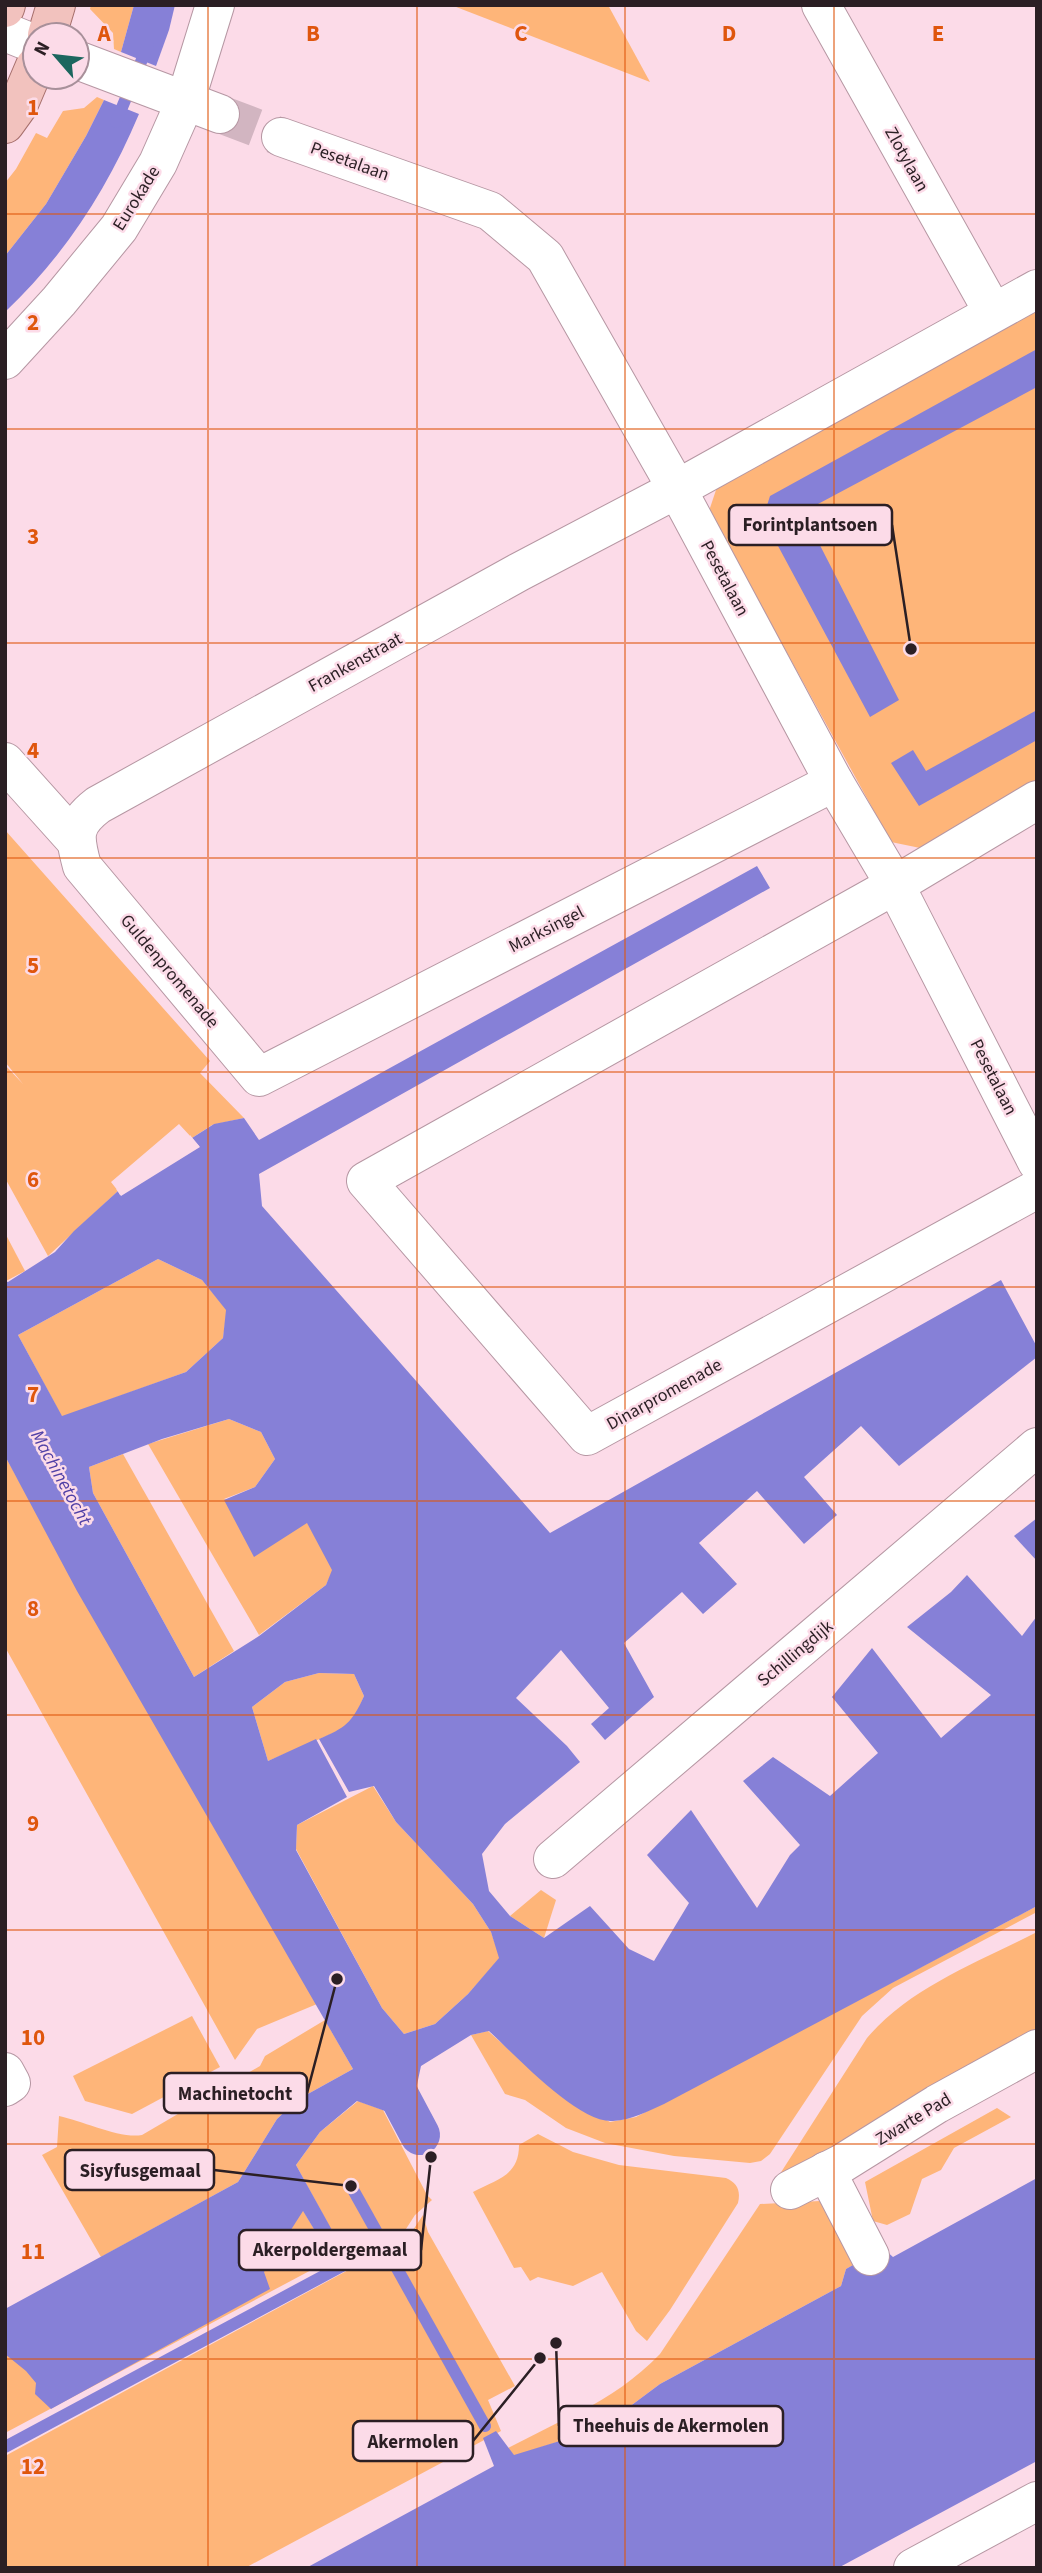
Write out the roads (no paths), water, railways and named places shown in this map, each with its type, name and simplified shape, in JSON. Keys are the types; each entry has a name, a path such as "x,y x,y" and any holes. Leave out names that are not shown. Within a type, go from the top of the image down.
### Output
{"main road":[{"path":"5,124 24,91"}],"street":[{"name":"Eurokade","path":"5,360 59,301 119,228 158,163 188,103 215,5"},
{"name":"Zlotylaan","path":"821,5 993,312"},
{"path":"91,65 188,103"},
{"name":"Pesetalaan","path":"281,137 490,211 545,257 677,489 834,782 895,885 1037,1162"},
{"name":"Frankenstraat","path":"78,853 81,818 98,805 1037,289"},
{"name":"Guldenpromenade","path":"5,762 259,1077"},
{"name":"Marksingel","path":"259,1077 834,782"},
{"path":"895,885 1037,800"},
{"name":"Dinarpromenade","path":"895,885 366,1181 587,1436 1037,1189"},
{"name":"Schillingdijk","path":"553,1859 1037,1447"},
{"name":"Zwarte Pad","path":"790,2190 1037,2049"},
{"path":"826,2171 870,2256"},
{"path":"913,2568 1037,2501"}],"water":[{"path":"134,5 175,5 156,66 121,52"},
{"path":"104,100 139,114 127,142 98,195 65,244 47,268 5,312 5,256 46,204"},
{"path":"1037,349 1037,387 803,512 899,700 870,717 763,518 770,496"},
{"path":"1037,710 1037,740 919,806 891,763 913,750 926,771"},
{"path":"757,866 770,888 259,1174 262,1206 550,1533 1001,1280 1037,1347 1037,1357 899,1466 861,1426 804,1477 837,1515 804,1544 757,1491 699,1543 737,1584 703,1614 682,1592 624,1643 654,1697 605,1740 591,1724 609,1708 561,1650 516,1698 567,1746 580,1762 505,1824 482,1854 489,1891 510,1916 544,1938 590,1906 629,1949 654,1961 689,1903 647,1855 691,1810 757,1908 790,1855 800,1845 743,1781 773,1757 830,1796 878,1753 832,1697 872,1648 941,1738 991,1695 907,1627 951,1592 967,1575 1022,1636 1037,1616 1037,1906 664,2104 627,2119 599,2119 583,2111 548,2086 489,2031 471,2035 421,2066 412,2108 417,2118 403,2125 399,2116 357,2101 320,2132 296,2165 353,2268 332,2259 303,2211 264,2272 270,2289 51,2409 35,2394 36,2383 26,2371 5,2354 5,2309 238,2182 277,2119 297,2100 353,2069 77,1591 5,1456 5,1281 8,1282 55,1252 118,1191 120,1195 199,1146 192,1138 214,1124 244,1118 259,1140","holes":["158,1259 202,1280 226,1310 223,1338 186,1372 62,1416 18,1335","229,1419 261,1432 275,1459 255,1487 224,1500 254,1557 307,1523 332,1570 326,1585 259,1636 194,1677 93,1493 89,1467 162,1439","319,1673 354,1674 364,1696 360,1705 347,1723 319,1739 349,1792 374,1786 396,1822 473,1904 491,1932 499,1958 468,1994 435,2024 404,2034 382,2008 296,1850 297,1825 347,1797 316,1739 268,1761 252,1707 285,1682"]},
{"path":"1037,1518 1037,1561 1014,1536"},
{"path":"1037,2178 1037,2461 838,2568 306,2568 494,2466 483,2438 496,2431 514,2455 576,2436 613,2419 660,2384 841,2286 846,2269 883,2248 893,2257"}],"waterway":[{"path":"116,122 148,45"},
{"name":"Machinetocht","path":"387,2073 420,2135"},
{"path":"351,2186 485,2426"},
{"path":"5,2447 342,2266 345,2257 341,2251"}],"tunnel":[{"path":"220,114 281,137"}],"place":[{"name":"Forintplantsoen","path":"911,649"},
{"name":"Machinetocht","path":"337,1979"},
{"name":"Akerpoldergemaal","path":"431,2157"},
{"name":"Sisyfusgemaal","path":"351,2186"},
{"name":"Theehuis de Akermolen","path":"556,2343"},
{"name":"Akermolen","path":"540,2358"}]}
